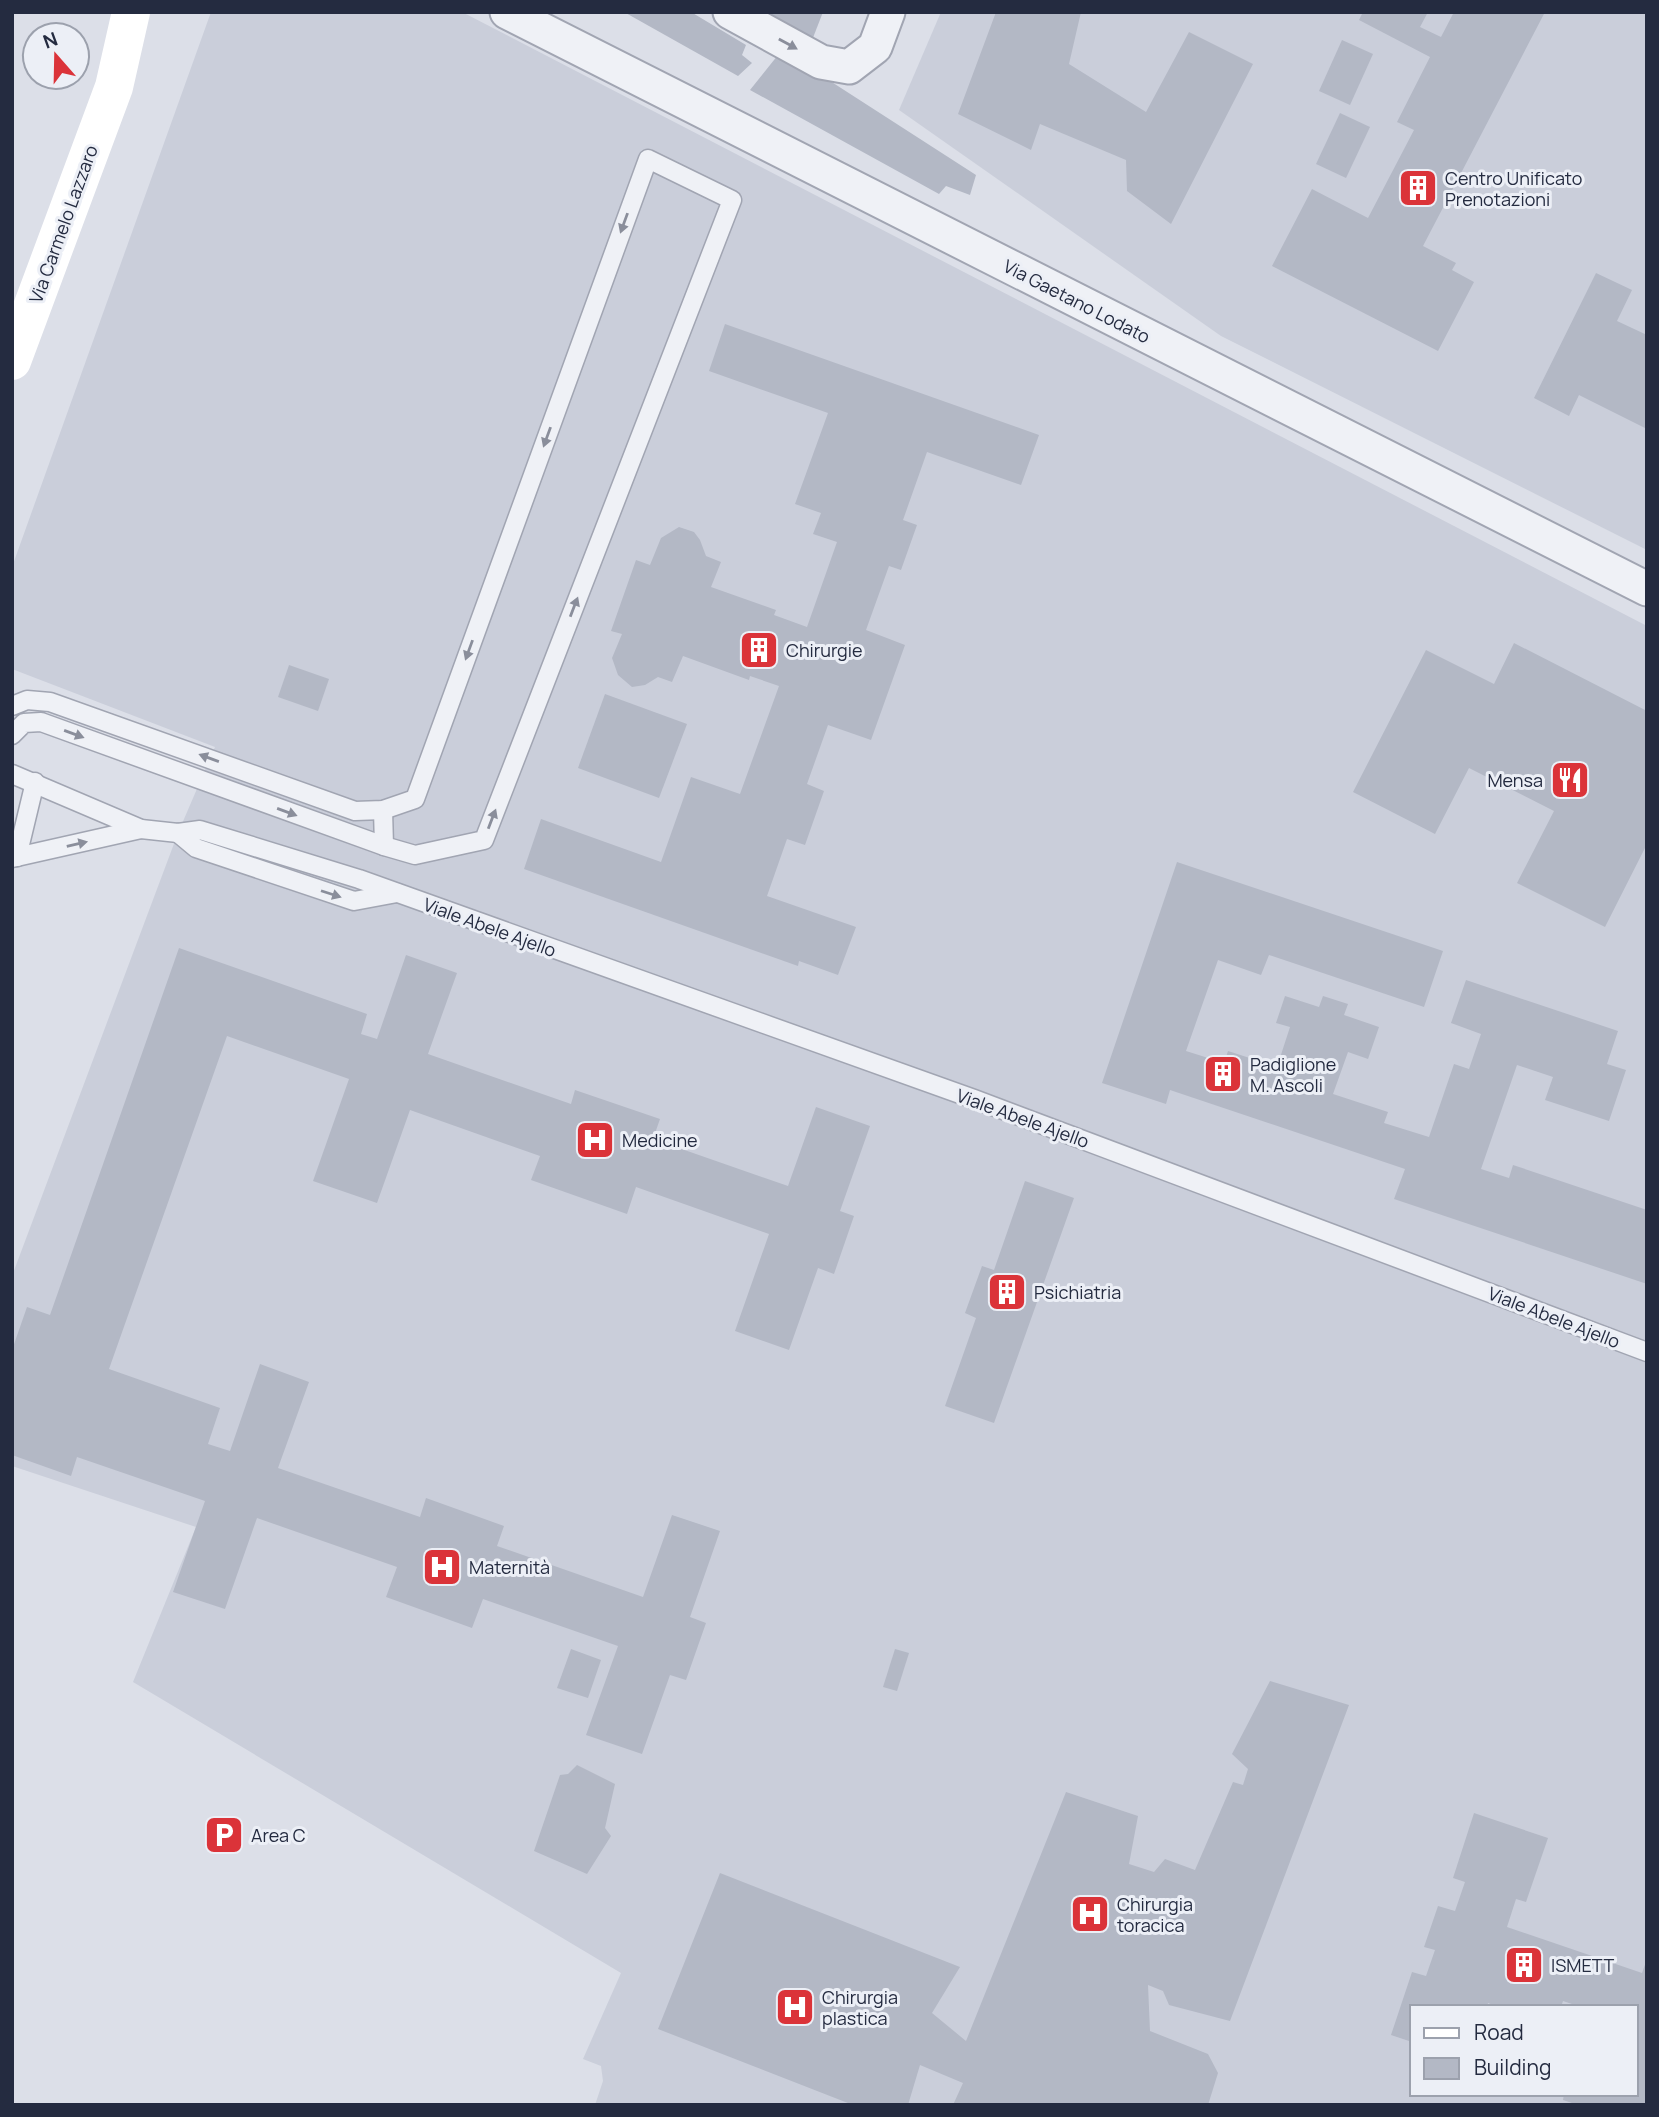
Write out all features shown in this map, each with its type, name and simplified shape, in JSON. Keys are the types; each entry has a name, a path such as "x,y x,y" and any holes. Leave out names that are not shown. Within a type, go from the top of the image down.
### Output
{"street":[{"name":"Via Carmelo Lazzaro","path":"107,12 114,87"},
{"name":"Via Carmelo Lazzaro","path":"12,361 114,87 131,12"},
{"name":"Via Gaetano Lodato","path":"508,12 1647,589"},
{"path":"730,12 821,62 849,67 875,47 888,12"}],"lane":[{"path":"12,706 27,700 50,702 355,811 383,810 415,799 648,159 732,200 484,840 415,856 41,722 24,723 12,735"},
{"path":"12,774 141,829"},
{"path":"35,782 14,857 141,829"},
{"path":"383,810 384,846"},
{"name":"Viale Abele Ajello","path":"141,829 178,834 196,848 354,901 397,893 974,1099 1647,1352"}],"shaded area":[{"path":"211,12 462,12 1647,626 1647,2105 595,2105 603,2081 601,2066 583,2059 621,1973 133,1682 196,1527 12,1466 12,1276 178,833 215,747 12,669 12,567"},
{"path":"941,12 1647,12 1647,550 1221,336 899,110"}],"building":[{"path":"624,12 691,12 746,45 742,55 752,63 738,76"},
{"path":"752,12 823,12 809,48"},
{"path":"996,12 1081,12 1069,64 1146,112 1189,32 1253,64 1171,224 1127,191 1126,160 1040,124 1031,150 958,114"},
{"path":"1363,12 1428,12 1420,27 1441,37 1454,12 1545,12 1423,246 1456,263 1452,270 1474,282 1438,351 1272,266 1312,189 1368,218 1414,130 1397,122 1430,57 1359,20"},
{"path":"1342,40 1373,54 1350,105 1319,91"},
{"path":"782,50 976,175 970,195 946,186 939,194 750,90"},
{"path":"1340,113 1370,127 1346,178 1316,164"},
{"path":"1596,273 1632,290 1617,321 1647,335 1647,429 1579,395 1569,416 1534,398"},
{"name":"Chirurgie","path":"725,324 1039,435 1021,485 927,452 903,520 917,525 901,570 889,566 866,630 905,645 871,740 828,725 807,784 824,791 805,845 787,839 767,896 856,927 838,975 799,961 798,966 524,869 541,819 661,862 691,777 740,794 779,686 750,676 749,680 683,656 672,682 658,677 645,685 632,687 618,675 612,658 622,634 611,631 636,560 650,565 661,538 679,527 694,532 706,556 721,562 711,587 776,610 774,615 807,627 837,542 813,534 821,513 795,504 828,413 709,371"},
{"name":"Mensa","path":"1514,643 1647,711 1647,844 1605,927 1517,883 1554,811 1469,768 1435,834 1353,792 1426,650 1494,684"},
{"path":"289,665 329,679 318,711 278,697"},
{"path":"605,694 687,724 659,798 578,768"},
{"name":"Padiglione M. Ascoli","path":"1177,862 1443,951 1424,1007 1269,955 1261,975 1218,960 1186,1051 1224,1063 1228,1051 1277,1067 1290,1027 1276,1023 1285,996 1319,1007 1323,996 1348,1004 1344,1015 1379,1027 1368,1059 1348,1052 1333,1094 1388,1112 1384,1123 1429,1137 1454,1064 1469,1069 1481,1034 1451,1023 1466,980 1618,1031 1607,1064 1626,1070 1609,1121 1545,1100 1553,1077 1517,1065 1481,1169 1509,1178 1513,1165 1647,1210 1647,1284 1394,1199 1405,1169 1170,1090 1166,1104 1102,1083"},
{"path":"179,948 367,1014 361,1034 377,1039 406,955 457,973 428,1054 571,1104 575,1090 660,1119 653,1139 788,1186 816,1107 870,1126 840,1211 854,1216 834,1274 818,1268 789,1350 735,1331 769,1234 636,1187 627,1214 531,1180 540,1156 410,1110 377,1203 313,1181 349,1079 227,1036 109,1369 220,1408 208,1444 230,1451 260,1364 309,1382 278,1468 420,1517 426,1498 504,1526 497,1546 643,1597 672,1515 720,1531 690,1617 706,1623 686,1680 670,1675 642,1754 586,1735 618,1646 483,1599 472,1628 386,1597 397,1567 257,1518 225,1609 173,1592 205,1501 77,1457 71,1476 12,1455 12,1350 27,1307 50,1315"},
{"name":"Psichiatria","path":"1025,1181 1074,1198 994,1423 945,1406 976,1318 965,1313 982,1266 994,1270"},
{"path":"571,1649 601,1660 588,1698 557,1688"},
{"path":"895,1649 909,1653 897,1691 883,1687"},
{"path":"1270,1681 1349,1705 1230,2021 1169,2005 1163,1991 1148,1985 1150,2031 1208,2054 1218,2073 1208,2105 953,2105 963,2083 920,2065 908,2105 853,2105 658,2029 720,1873 960,1967 932,2013 966,2041 1066,1792 1138,1816 1129,1864 1154,1872 1165,1859 1195,1870 1233,1782 1243,1785 1248,1769 1232,1754"},
{"path":"577,1765 615,1784 605,1828 611,1836 587,1874 534,1851 560,1775 568,1774"},
{"name":"ISMETT","path":"1474,1813 1548,1838 1526,1902 1516,1899 1507,1927 1642,1973 1647,1959 1647,2105 1578,2105 1563,2100 1564,2096 1638,2096 1638,2005 1575,2005 1563,2001 1562,2005 1410,2005 1410,2041 1391,2035 1412,1972 1426,1976 1435,1950 1424,1947 1438,1906 1455,1911 1465,1882 1453,1878"}],"place":[{"name":"Centro Unificato Prenotazioni","path":"1418,188"},
{"name":"Chirurgie","path":"759,650"},
{"name":"Mensa","path":"1570,780"},
{"name":"Padiglione M. Ascoli","path":"1223,1074"},
{"name":"Medicine","path":"595,1140"},
{"name":"Psichiatria","path":"1007,1292"},
{"name":"Maternità","path":"442,1567"},
{"name":"Area C","path":"224,1835"},
{"name":"Chirurgia toracica","path":"1090,1914"},
{"name":"ISMETT","path":"1524,1965"},
{"name":"Chirurgia plastica","path":"795,2007"}]}
